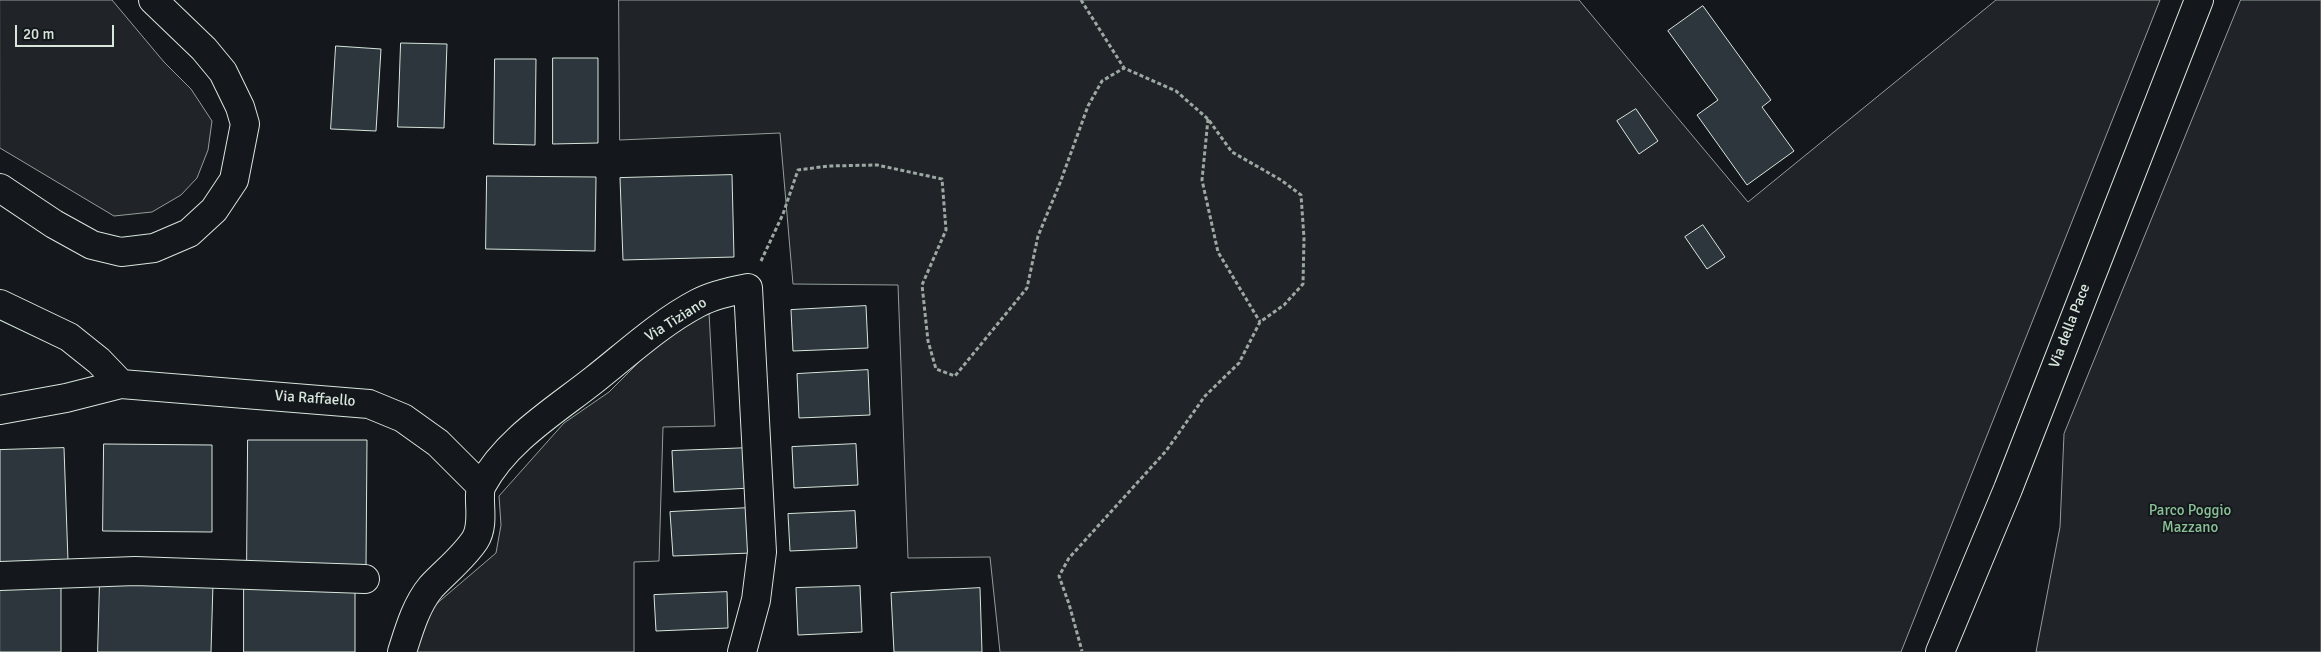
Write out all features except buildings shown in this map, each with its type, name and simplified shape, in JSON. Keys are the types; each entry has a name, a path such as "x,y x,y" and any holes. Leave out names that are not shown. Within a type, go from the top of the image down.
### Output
{"street":[{"path":"0,188 54,224 92,245 121,252 154,248 189,233 214,210 234,180 245,124 240,107 223,72 204,49 153,0"},
{"name":"Via della Pace","path":"1940,652 2008,489 2199,0"},
{"path":"742,652 756,600 762,552 748,288"},
{"name":"Via Tiziano","path":"481,486 500,460 523,436 654,332 699,302 731,291 748,288"},
{"path":"0,304 69,338 99,361 121,384"},
{"name":"Via Raffaello","path":"0,410 66,398 121,384 369,404 403,418 438,443 481,486"},
{"path":"402,652 413,618 430,588 465,555 477,537 481,515 481,486"},
{"path":"0,576 136,572 364,579"}],"path":[{"path":"1082,0 1124,68 1176,91 1208,119 1232,152 1281,180 1301,195 1304,238 1302,284 1284,304 1260,322 1239,363 1205,396 1166,451 1069,558 1059,576 1082,651"},
{"path":"748,288 783,214 798,170 828,166 877,166 942,179 946,230 922,285 928,341 936,368 955,376 1027,288 1038,236 1060,183 1088,106 1102,81 1124,68"},
{"path":"1208,119 1202,180 1218,252 1260,322"}],"green space":[{"path":"0,0 112,0 164,62 191,89 212,121 208,150 197,178 181,195 152,212 114,216 0,148"},
{"path":"619,0 1579,0 1748,202 1996,0 2160,0 1901,652 1000,652 990,557 908,558 898,285 793,284 780,133 620,140"},
{"name":"Parco Poggio Mazzano","path":"2241,0 2321,0 2321,652 2036,652 2060,527 2064,434"},
{"path":"709,312 715,426 663,427 659,561 634,562 634,652 409,652 428,611 496,553 501,525 499,496 564,423 609,392 659,342"}]}
